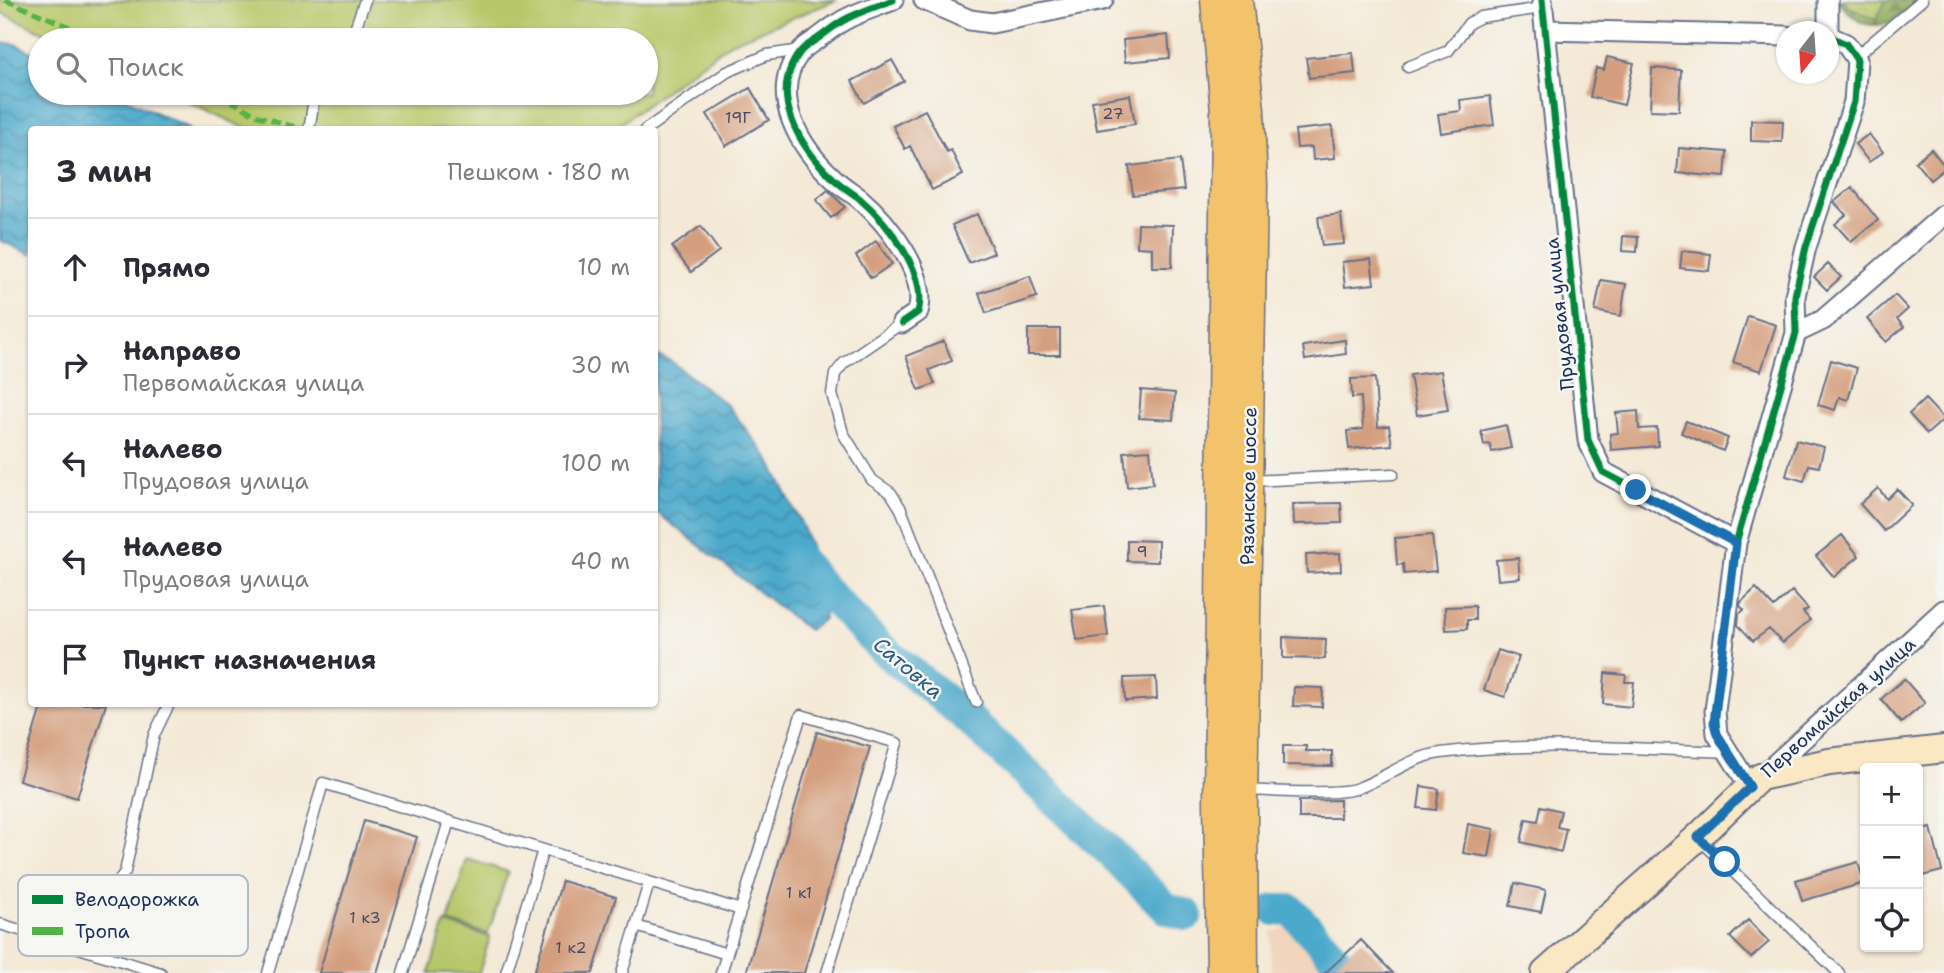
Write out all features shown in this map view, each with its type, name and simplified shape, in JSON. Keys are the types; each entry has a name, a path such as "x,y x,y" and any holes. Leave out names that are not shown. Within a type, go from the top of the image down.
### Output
{"main road":[{"name":"Рязанское шоссе","path":"1216,0 1226,111 1219,803 1222,973"},
{"name":"Рязанское шоссе","path":"1237,0 1249,110 1252,185 1242,790 1243,973"},
{"path":"1755,782 1829,762 1944,749"},
{"name":"Первомайская улица","path":"1545,973 1698,837 1755,782"}],"street":[{"path":"893,0 847,18 801,51 790,70 786,101 792,123 815,158 833,179 874,212 897,239 912,267 922,300 918,312 902,323"},
{"path":"924,0 970,20 992,23 1103,0"},
{"path":"1828,0 1828,21"},
{"name":"Прудовая улица","path":"1542,4 1588,440 1603,472 1736,543"},
{"path":"1546,30 1776,36"},
{"path":"1755,782 1728,752 1714,723 1736,543 1796,333 1795,296 1806,247 1854,102 1857,60 1846,44 1839,40"},
{"path":"1796,333 1823,320 1944,215"},
{"name":"Первомайская улица","path":"1755,782 1944,610"}],"lane":[{"path":"355,28 365,0"},
{"path":"1855,57 1922,0"},
{"path":"1408,67 1448,51 1469,23 1542,4"},
{"path":"651,126 727,72 767,55 801,51"},
{"path":"310,126 313,105"},
{"path":"902,323 844,363 835,374 832,394 844,433 872,480 891,493 901,509 976,702"},
{"path":"1248,481 1393,474"},
{"path":"123,875 154,735 168,707"},
{"path":"721,973 801,715 897,743 827,973"},
{"path":"1242,790 1356,789 1401,766 1437,754 1495,748 1728,752"},
{"path":"268,973 323,783 741,911"},
{"path":"403,973 449,821"},
{"path":"1698,837 1839,973"},
{"path":"506,973 543,850"},
{"path":"622,973 649,883"},
{"path":"0,924 18,929"},
{"path":"636,926 727,954"},
{"path":"105,956 161,973"}],"shaded area":[{"path":"1292,926 1337,973 1271,973 1271,932"}],"green space":[{"path":"0,0 837,0 730,43 658,96 658,28 34,28 0,12"},
{"path":"1836,0 1919,0 1894,20 1871,25 1856,19"},
{"path":"1846,0 1886,0 1876,20 1844,4"},
{"path":"196,105 646,105 617,126 241,126"},
{"path":"467,859 508,872 488,934 448,922"},
{"path":"445,923 490,937 479,973 429,973"}],"water":[{"path":"13,43 28,50 28,105 140,105 184,126 28,126 28,254 0,240 0,44"},
{"path":"658,356 671,361 728,406 769,459 802,525 820,573 824,619 808,630 658,513"}],"building":[{"path":"1168,35 1170,58 1125,62 1123,40"},
{"path":"1353,53 1355,73 1309,78 1306,58"},
{"path":"1607,57 1634,63 1624,105 1590,97 1596,68 1604,70"},
{"path":"892,60 904,81 864,103 852,81"},
{"path":"1652,68 1681,70 1679,111 1650,110"},
{"path":"750,88 769,120 726,146 707,114"},
{"path":"1130,95 1135,124 1097,130 1092,101"},
{"path":"1490,96 1494,125 1441,133 1438,114 1461,111 1460,100"},
{"path":"925,110 947,152 951,150 963,175 932,190 910,146 905,149 893,126"},
{"path":"1751,120 1783,121 1782,142 1751,141"},
{"path":"1332,126 1335,158 1313,160 1312,147 1297,148 1295,130"},
{"path":"1869,134 1883,152 1869,162 1855,144"},
{"path":"1679,148 1727,152 1725,177 1677,173"},
{"path":"1931,149 1944,165 1944,169 1930,180 1915,162"},
{"path":"1180,160 1184,190 1133,195 1129,166"},
{"path":"1852,187 1878,220 1851,242 1835,224 1846,215 1834,202"},
{"path":"828,190 845,207 831,218 816,200"},
{"path":"977,214 994,253 969,263 952,225"},
{"path":"1341,214 1344,244 1322,246 1318,217"},
{"path":"1138,224 1173,225 1172,267 1152,267 1152,248 1137,247"},
{"path":"701,226 719,251 691,272 672,247"},
{"path":"1623,236 1638,237 1637,252 1622,251"},
{"path":"876,241 892,264 871,278 856,256"},
{"path":"1682,251 1711,254 1709,271 1680,268"},
{"path":"1371,259 1374,284 1345,287 1342,262"},
{"path":"1828,264 1841,277 1827,290 1814,277"},
{"path":"1030,276 1037,297 986,313 979,293"},
{"path":"1601,280 1626,284 1621,316 1595,311"},
{"path":"1895,295 1908,309 1897,319 1904,327 1886,342 1867,319"},
{"path":"1748,316 1776,325 1761,371 1733,362"},
{"path":"1028,329 1060,329 1060,355 1028,355"},
{"path":"1345,340 1346,354 1305,360 1303,346"},
{"path":"944,341 952,361 929,370 935,384 919,390 906,356"},
{"path":"1831,360 1857,368 1848,400 1839,397 1835,410 1818,405"},
{"path":"1441,371 1448,410 1417,415 1410,375"},
{"path":"1375,378 1378,427 1389,426 1392,445 1349,449 1347,431 1363,429 1361,397 1352,398 1351,379"},
{"path":"1141,390 1175,393 1173,420 1139,418"},
{"path":"1925,399 1944,419 1927,434 1909,414"},
{"path":"1638,411 1639,429 1657,428 1658,446 1611,450 1610,434 1618,433 1616,413"},
{"path":"1686,421 1728,438 1723,451 1681,433"},
{"path":"1506,425 1511,448 1492,452 1490,444 1484,445 1481,431"},
{"path":"1796,440 1824,447 1819,467 1809,465 1804,481 1786,476"},
{"path":"1150,450 1153,484 1127,487 1124,452"},
{"path":"1878,488 1887,499 1897,489 1912,505 1884,531 1860,504"},
{"path":"1341,503 1342,523 1294,524 1293,504"},
{"path":"1432,535 1436,571 1404,574 1403,564 1397,565 1395,538"},
{"path":"1842,535 1859,556 1834,577 1816,556"},
{"path":"1127,540 1158,541 1158,562 1127,561"},
{"path":"1340,553 1341,571 1307,573 1306,555"},
{"path":"1518,558 1520,578 1498,580 1496,560"},
{"path":"1756,588 1774,607 1792,591 1808,609 1803,612 1810,620 1783,643 1769,629 1753,641 1738,625 1739,614 1744,610 1740,606 1741,602"},
{"path":"1104,606 1108,636 1077,640 1072,610"},
{"path":"1475,606 1475,620 1467,620 1467,629 1446,630 1445,607"},
{"path":"1283,637 1326,639 1325,659 1283,658"},
{"path":"1498,650 1519,657 1505,697 1484,690"},
{"path":"1605,673 1626,675 1625,682 1634,682 1631,707 1603,704"},
{"path":"1156,677 1157,699 1125,701 1124,678"},
{"path":"1904,679 1925,703 1901,723 1881,699"},
{"path":"1294,687 1323,688 1322,707 1293,706"},
{"path":"41,707 105,707 77,798 19,780"},
{"path":"817,732 870,747 804,973 746,973"},
{"path":"1283,746 1306,746 1306,751 1332,751 1332,766 1283,765"},
{"path":"1421,786 1439,789 1436,810 1418,808"},
{"path":"1340,800 1340,818 1299,818 1299,801"},
{"path":"1541,806 1561,811 1557,827 1566,829 1561,852 1521,842 1526,819 1538,821"},
{"path":"364,821 417,837 377,973 319,973"},
{"path":"1468,824 1494,829 1489,857 1463,853"},
{"path":"1931,828 1942,871 1923,876 1923,830"},
{"path":"1858,862 1860,869 1860,884 1802,901 1796,880"},
{"path":"562,881 616,897 593,973 534,973"},
{"path":"1515,883 1546,890 1541,912 1510,906"},
{"path":"1748,920 1769,942 1751,958 1730,937"},
{"path":"1361,940 1393,973 1325,973"}],"waterway":[{"name":"Сатовка","path":"794,553 821,586 880,647 964,715 1166,908 1187,915"},
{"name":"Сатовка","path":"1275,910 1291,910 1349,973"}],"marked path":[{"path":"5,0 72,28"},
{"path":"238,105 258,116 292,126"}],"cycle path":[{"path":"893,0 844,20 800,52 791,69 787,103 792,120 810,152 834,179 859,198 882,221 912,266 920,297 918,312 902,323"},
{"path":"1542,0 1588,440 1603,472 1736,543"},
{"path":"1750,787 1717,734 1715,711 1736,543 1796,333 1795,296 1806,247 1854,102 1857,60 1846,44 1839,41"}],"route":[{"path":"1636,490 1736,543 1714,723 1717,734 1750,787 1698,837 1725,862"}]}
